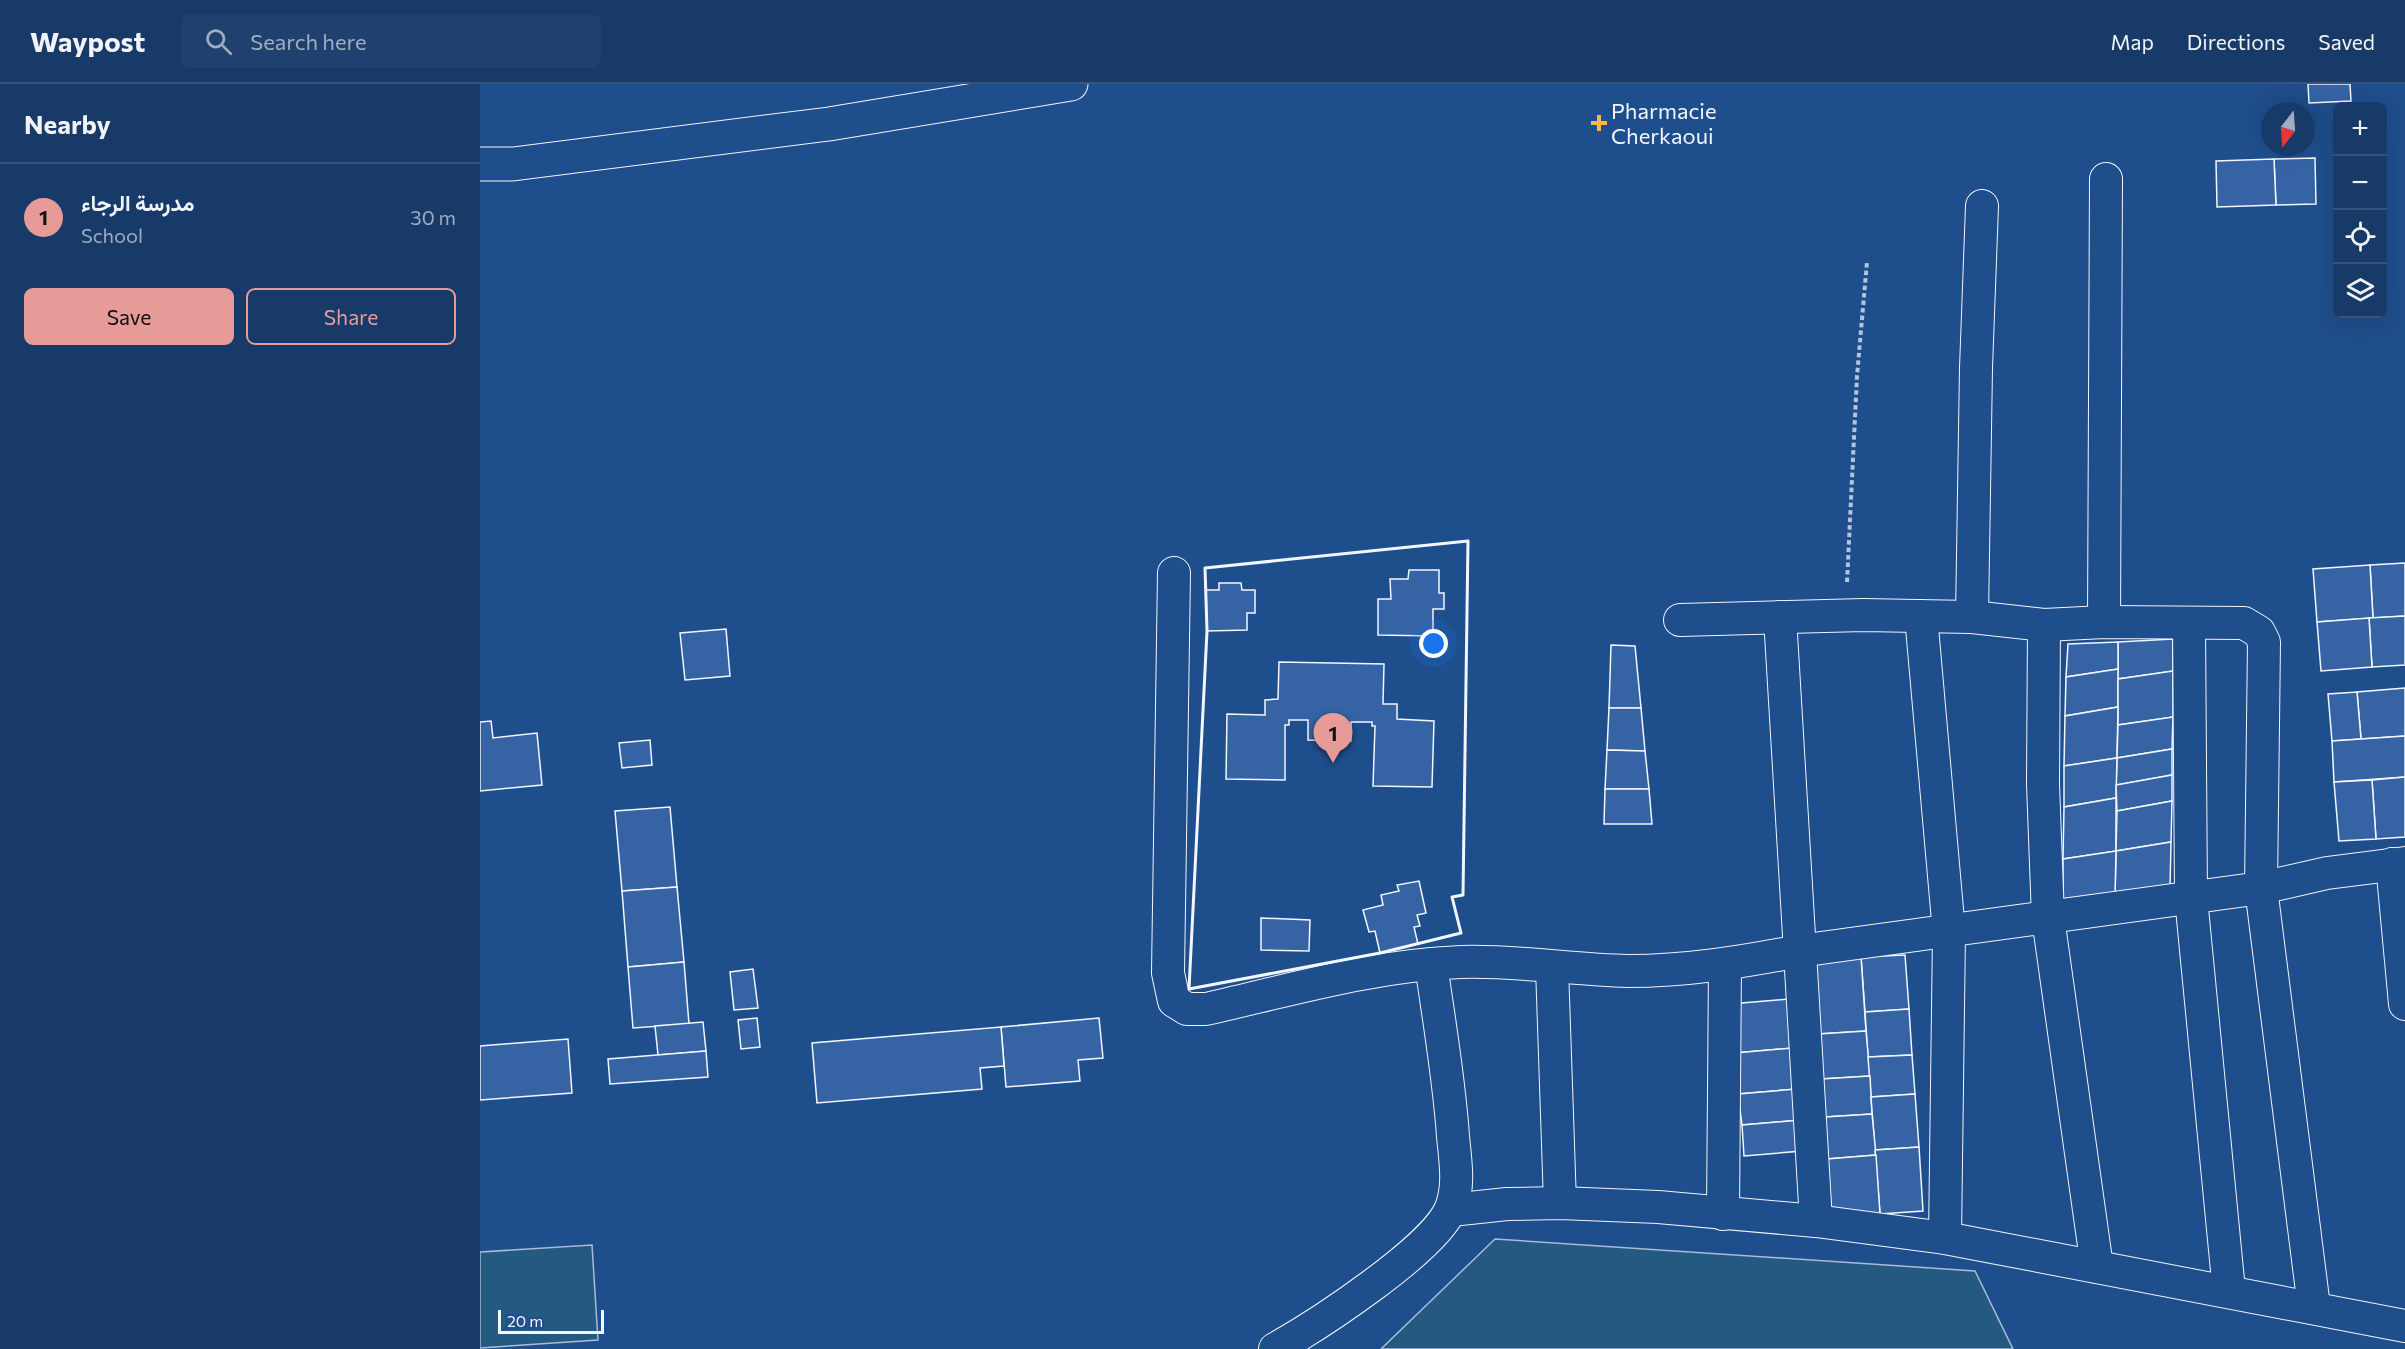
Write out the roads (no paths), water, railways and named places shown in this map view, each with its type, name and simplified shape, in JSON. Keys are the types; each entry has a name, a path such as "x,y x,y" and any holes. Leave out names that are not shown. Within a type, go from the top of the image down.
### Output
{"main road":[{"path":"480,164 513,164 828,124 1071,84"}],"street":[{"path":"2104,622 2106,179"},
{"path":"1972,617 1976,368 1982,206"},
{"path":"1174,573 1168,973 1174,1001 1186,1009 1206,1008 1332,979 1431,964 1462,962 1668,970 1725,965 1799,951 2261,888 2327,873 2399,864 2405,1004"},
{"path":"1680,620 1845,615 1972,617 2044,625 2104,622 2244,623 2259,632 2264,642 2261,888 2314,1307"},
{"path":"1780,616 1816,1221"},
{"path":"1921,616 1949,932 1945,1238"},
{"path":"2189,623 2191,898 2229,1291"},
{"path":"2044,625 2043,784 2048,918 2097,1267"},
{"path":"1275,1349 1308,1330 1403,1262 1434,1232 1450,1210 1456,1179 1455,1152 1451,1104 1431,964"},
{"path":"1723,1214 1725,965"},
{"path":"1552,967 1560,1203"},
{"path":"1450,1210 1507,1204 1560,1203 1658,1207 1816,1221 1945,1238 2405,1326"}],"place":[{"name":"Pharmacie Cherkaoui","path":"1599,123"},
{"name":"مدرسة الرجاء","path":"1333,763"}]}
